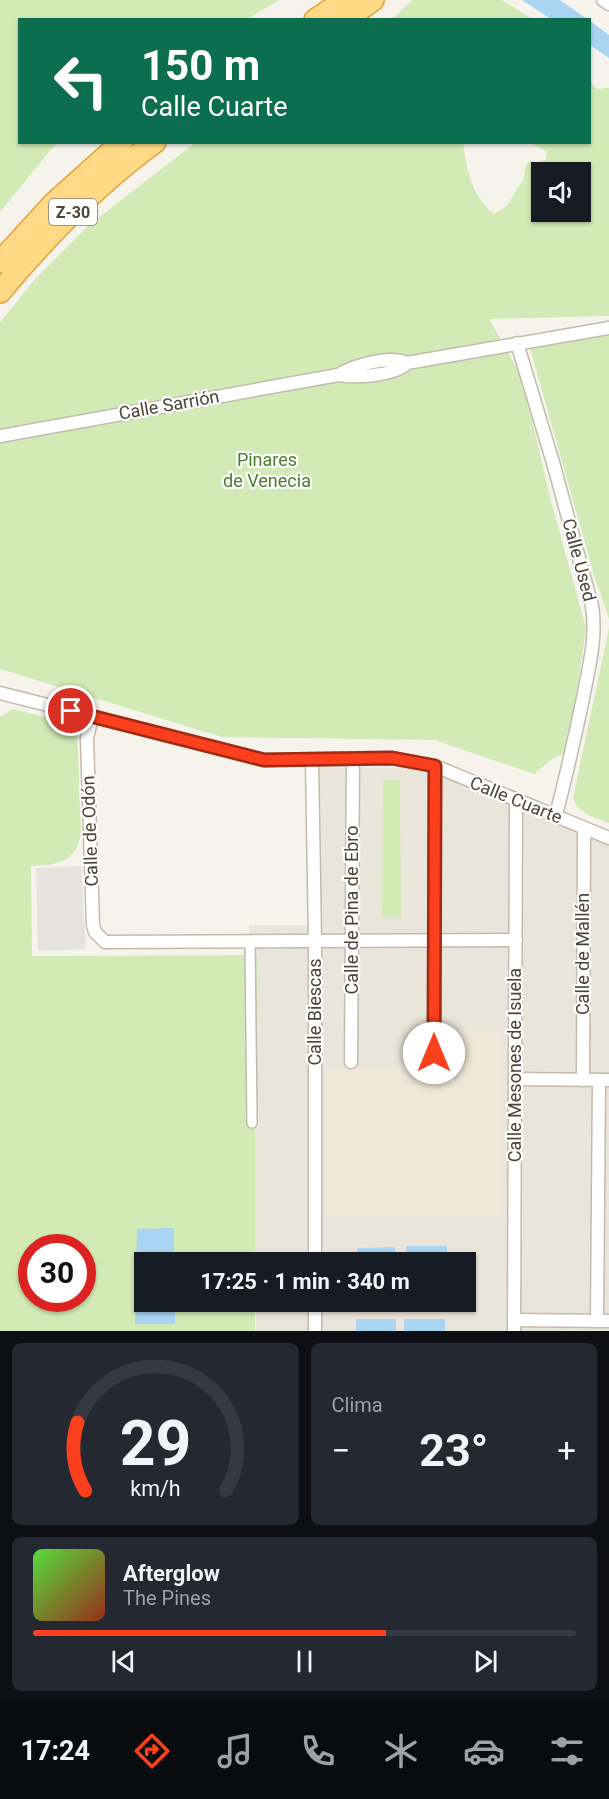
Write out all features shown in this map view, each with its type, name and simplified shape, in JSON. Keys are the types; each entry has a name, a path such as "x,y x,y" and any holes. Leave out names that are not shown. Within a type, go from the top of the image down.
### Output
{"highway":[{"path":"318,18 345,0"},
{"path":"348,18 374,0"},
{"name":"Z-30","path":"0,262 53,204 120,144"},
{"name":"Z-30","path":"0,292 68,216 152,144"}],"street":[{"path":"603,0 609,4"},
{"name":"Calle Sarrión","path":"0,436 338,375 352,378 398,370 407,363 609,328"},
{"name":"Calle Used","path":"517,343 557,477 590,597 595,624 593,647 573,748 556,815"},
{"name":"Calle Cuarte","path":"0,693 249,758 279,762 392,758 435,766 609,838"},
{"name":"Calle de Odón","path":"92,717 87,738 95,932 105,942 250,942"},
{"name":"Calle de Pina de Ebro","path":"351,1062 353,759"},
{"name":"Calle Biescas","path":"312,761 315,942 315,1252"},
{"path":"434,1053 435,766"},
{"name":"Calle Mesones de Isuela","path":"515,1325 516,799"},
{"name":"Calle de Mallén","path":"583,1080 584,828"},
{"path":"252,1123 250,942 516,940"},
{"path":"515,1079 604,1080 603,1321 515,1325"},
{"path":"315,1312 315,1331"}],"shaded area":[{"path":"444,767 609,838 609,1331 256,1331 256,1312 476,1312 476,1252 255,1252 249,925 312,925 319,768"},
{"path":"81,866 86,949 38,951 36,868"},
{"path":"448,1031 502,1031 501,1217 325,1215 325,1070 447,1066"}],"green space":[{"path":"0,0 279,0 249,18 18,18 18,144 57,144 0,212"},
{"path":"412,0 502,0 530,18 393,18"},
{"name":"Pinares de Venecia","path":"591,82 596,89 609,88 609,316 489,319 519,372 550,498 586,628 566,753 552,759 534,774 435,740 222,737 0,669 0,322 36,278 88,226 193,144 463,144 471,182 480,198 494,214 508,205 523,181 526,165 530,161 534,162 531,162 531,222 591,222 591,162 539,162 546,159 547,152 534,144 591,144"},
{"path":"609,334 609,619 594,575 530,348"},
{"path":"609,628 609,823 583,811 573,798"},
{"path":"12,709 77,725 81,833 75,851 64,860 49,865 31,866 32,956 257,955 258,1117 255,1117 255,1252 134,1252 134,1312 255,1312 255,1331 0,1331 0,717"},
{"path":"400,779 401,918 382,918 383,780"}],"water":[{"path":"522,0 560,0 586,18 549,18"},
{"path":"591,22 609,35 609,58 591,46"},
{"path":"174,1228 174,1252 137,1252 137,1229"},
{"path":"406,1246 447,1246 447,1252 406,1252"},
{"path":"395,1247 395,1252 357,1252 357,1248"},
{"path":"135,1312 175,1312 175,1324 135,1324"},
{"path":"356,1319 396,1319 396,1331 356,1331"},
{"path":"404,1319 445,1319 445,1331 404,1331"}],"route":[{"path":"71,711 249,758 279,762 392,758 435,766 434,1053"}]}
